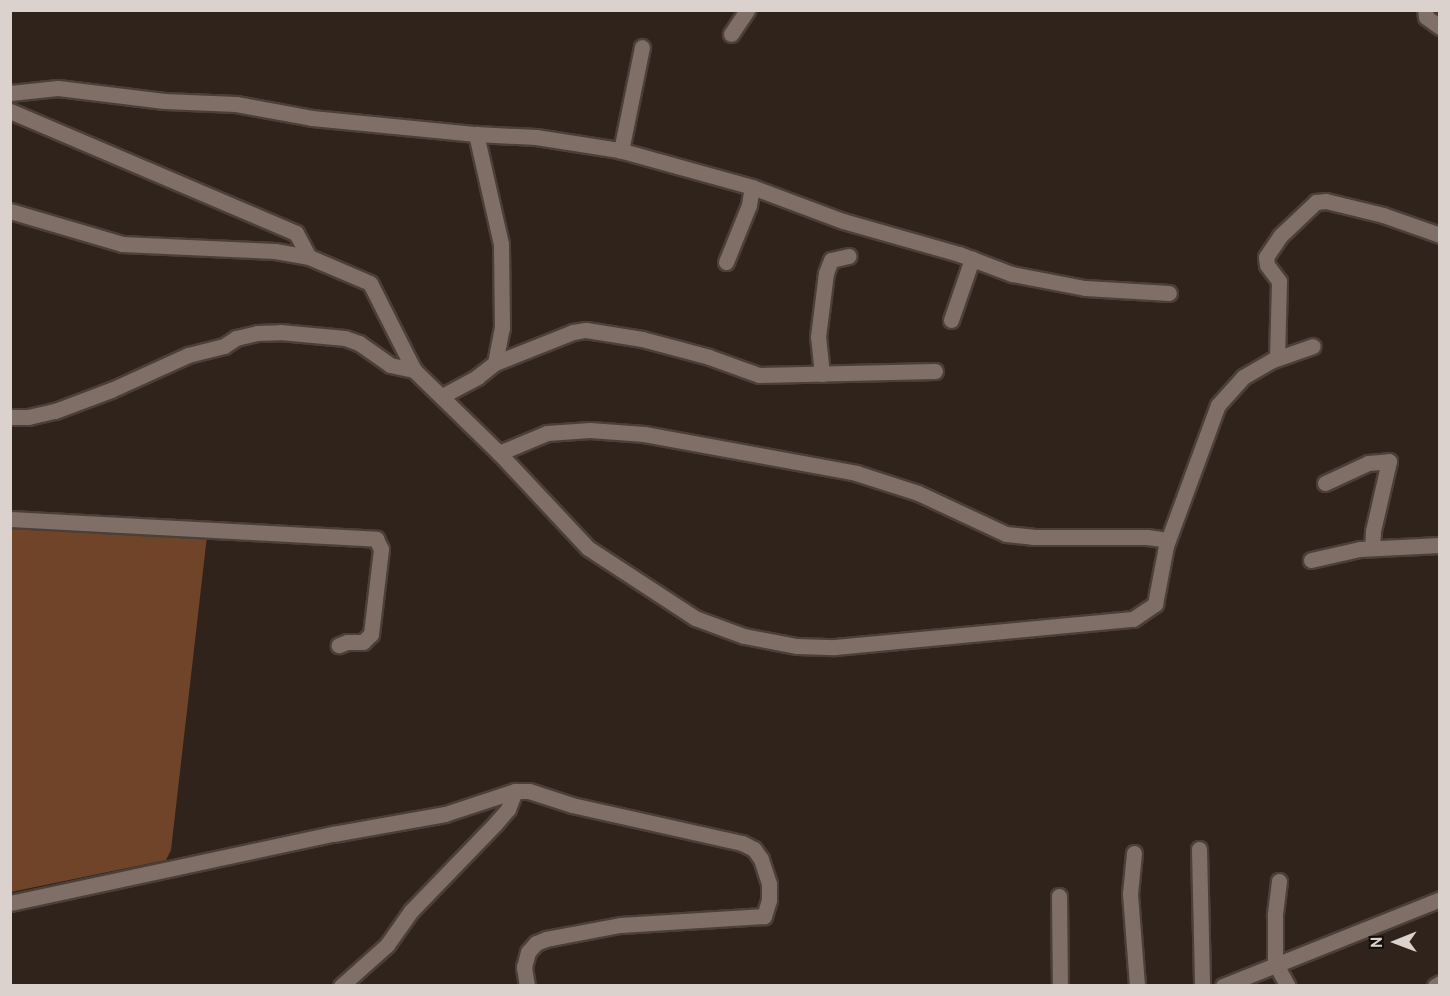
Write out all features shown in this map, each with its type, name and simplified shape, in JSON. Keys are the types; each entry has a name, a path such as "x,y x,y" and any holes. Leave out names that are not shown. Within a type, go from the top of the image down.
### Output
{"street":[{"path":"731,33 747,10"},
{"path":"1425,10 1426,17 1440,27"},
{"path":"621,151 642,47"},
{"path":"10,93 58,87 164,101 236,104 312,118 476,134 536,136 621,151 752,187 843,221 972,259 1012,274 1085,288 1169,293"},
{"path":"10,111 296,233 309,257"},
{"path":"476,134 501,244 502,328 495,363"},
{"path":"726,262 749,205 752,187"},
{"path":"1277,358 1279,281 1267,265 1266,257 1280,236 1316,202 1326,201 1383,215 1440,235"},
{"path":"10,211 122,244 275,251 309,257 370,283 414,370 500,453 588,548 695,618 744,636 797,646 835,647 1133,619 1155,604 1168,540 1218,405 1242,377 1277,358 1313,346"},
{"path":"822,374 818,337 826,273 831,260 849,256"},
{"path":"951,320 972,259"},
{"path":"441,396 477,377 495,363 573,332 586,330 642,339 709,357 759,375 935,371"},
{"path":"10,417 28,417 55,411 111,390 188,355 257,333 345,338 359,343 390,365 414,370"},
{"path":"500,453 547,433 590,430 644,434 855,473 918,493 1006,534 1034,537 1147,537 1168,540"},
{"path":"1324,483 1368,463 1389,461 1373,531 1372,548"},
{"path":"10,519 376,539 381,549 371,634 363,642 347,642 339,645"},
{"path":"1311,560 1372,548 1440,545"},
{"path":"10,903 333,834 445,814 515,791 529,791 572,805 742,843 754,849 761,859 769,884 769,900 764,916 620,925 536,943 528,952 524,967 527,986"},
{"path":"341,986 387,945 411,911 495,824 508,809 515,791"},
{"path":"1199,849 1203,986"},
{"path":"1134,853 1130,894 1137,986"},
{"path":"1279,881 1275,916 1275,963 1288,986"},
{"path":"1059,896 1060,986"},
{"path":"1223,986 1275,963 1440,899"},
{"path":"1435,986 1440,983"}],"shaded area":[{"path":"11,527 207,536 171,850 166,860 11,892"}]}
